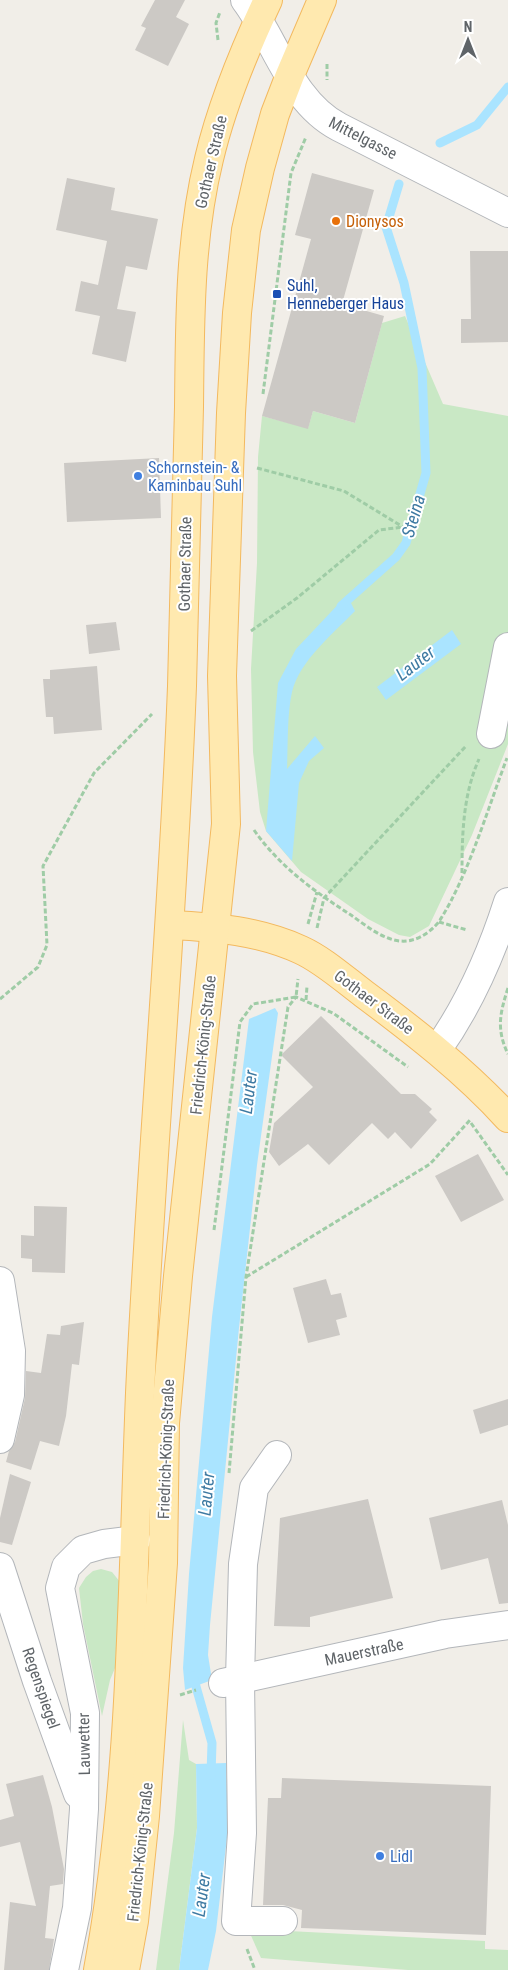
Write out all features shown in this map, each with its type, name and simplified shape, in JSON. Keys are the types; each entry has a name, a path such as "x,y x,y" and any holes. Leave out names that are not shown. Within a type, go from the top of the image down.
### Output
{"main road":[{"path":"216,928 226,824 222,676 231,413 237,313 250,212 275,114 322,0"},
{"name":"Gothaer Straße","path":"257,6 209,158 190,281 182,678 170,925 216,928 255,934 301,950 357,988 437,1050 476,1084 508,1118"},
{"name":"Friedrich-König-Straße","path":"98,1970 107,1918 120,1802 136,1540 140,1391 170,925"},
{"name":"Friedrich-König-Straße","path":"125,1970 134,1921 145,1816 163,1563 165,1423 177,1286 216,928"}],"street":[{"name":"Mittelgasse","path":"257,6 290,75 316,112 339,127 508,213"},
{"path":"491,734 508,647"},
{"path":"437,1050 455,1025 471,996 496,939 508,902"},
{"path":"0,1282 11,1352 10,1395 0,1439"},
{"path":"277,1455 254,1488 243,1564 231,1681 242,1833 236,1921 284,1921"},
{"name":"Lauwetter","path":"64,1970 77,1908 84,1809 85,1713 60,1588 66,1567 83,1550 104,1544 136,1540"},
{"name":"Regenspiegel","path":"0,1567 84,1809"},
{"name":"Mauerstraße","path":"231,1681 445,1634 508,1625"}],"path":[{"path":"262,401 291,173 327,85 327,61"},
{"path":"245,635 297,598 379,530 403,527 344,491 253,467"},
{"path":"0,999 38,967 47,945 43,866 94,773 156,710"},
{"path":"462,874 462,834 470,781 491,734"},
{"path":"324,898 469,742 491,734"},
{"path":"250,824 264,845 324,898 384,937 398,941 413,940 428,932 439,922 462,874 508,755"},
{"path":"228,1482 246,1277 288,1007 296,997 301,950 316,892"},
{"path":"508,986 500,1015 499,1029 501,1040 508,1054"},
{"path":"213,1236 240,1022 253,1004 296,997 333,1012 413,1071"},
{"path":"463,1114 508,1175"},
{"path":"246,1277 430,1164 469,1121"}],"green space":[{"path":"405,316 443,404 508,416 508,744 472,835 429,926 410,937 399,935 368,919 301,872 266,831 260,812 253,752 251,669 257,563 258,457 262,416 308,428 313,411 355,423 382,323"},
{"path":"101,1569 112,1572 120,1582 115,1668 110,1680 102,1716 83,1624 79,1588 86,1577 93,1571"},
{"path":"183,1720 189,1760 196,1764 197,1828 179,1970 156,1970 174,1833"},
{"path":"248,1929 485,1941 485,1949 508,1950 508,1970 408,1970 261,1958"}],"water":[{"path":"347,595 355,611 318,648 302,669 296,680 290,701 287,769 315,736 324,748 309,761 299,783 292,861 266,831 278,683 296,649"},
{"path":"452,630 461,644 386,700 377,687"},
{"path":"275,1008 278,1013 257,1165 210,1625 208,1655 212,1680 185,1690 183,1668 189,1574 212,1317 249,1019"},
{"path":"226,1763 228,1829 216,1931 208,1970 179,1970 197,1828 196,1764"}],"building":[{"path":"155,0 185,0 176,17 189,24 168,66 135,50 146,28 141,26"},
{"path":"312,173 374,190 342,304 384,316 355,423 313,411 308,429 262,416 311,239 295,235"},
{"path":"67,178 115,188 111,210 158,219 147,270 126,266 117,309 136,312 126,362 92,354 100,316 75,311 81,281 98,285 107,241 56,230"},
{"path":"470,251 508,251 508,342 461,343 461,319 471,319"},
{"path":"159,458 161,518 67,522 64,463"},
{"path":"116,622 120,650 89,654 86,625"},
{"path":"97,666 102,730 54,734 53,717 46,717 43,679 50,679 50,670"},
{"path":"321,1016 401,1094 415,1094 432,1109 429,1112 437,1120 411,1149 395,1132 388,1139 372,1123 329,1165 308,1144 279,1166 269,1152 274,1123 313,1087 281,1055"},
{"path":"478,1154 504,1200 461,1222 435,1176"},
{"path":"34,1206 67,1207 65,1273 32,1272 32,1259 21,1258 21,1235 34,1236"},
{"path":"326,1279 331,1295 341,1293 347,1317 336,1320 340,1335 308,1343 293,1288"},
{"path":"84,1322 79,1365 72,1364 66,1416 59,1446 40,1441 31,1470 6,1462 9,1451 15,1442 25,1398 26,1371 41,1373 47,1334 60,1335 61,1326"},
{"path":"508,1399 508,1425 480,1434 473,1410"},
{"path":"10,1474 31,1482 12,1545 0,1542 0,1518"},
{"path":"368,1499 393,1598 310,1617 310,1627 274,1626 280,1518"},
{"path":"502,1500 508,1525 508,1603 499,1604 488,1558 441,1570 429,1518"},
{"path":"43,1775 52,1807 64,1869 63,1884 50,1886 45,1938 54,1939 49,1970 4,1970 10,1902 36,1906 20,1842 0,1847 0,1820 14,1816 6,1784"},
{"path":"282,1778 491,1786 486,1935 301,1928 302,1910 283,1905 263,1905 268,1798 281,1798"}],"waterway":[{"name":"Steina","path":"440,143 477,125 508,87"},
{"name":"Steina","path":"341,606 396,557 406,543 426,473 422,368 404,283 386,227 399,184"},
{"name":"Lauter","path":"193,1676 212,1743 211,1775"}],"place":[{"name":"Dionysos","path":"336,221"},
{"name":"Suhl, Henneberger Haus","path":"277,294"},
{"name":"Schornstein- & Kaminbau Suhl","path":"138,476"},
{"name":"Lidl","path":"380,1856"}]}
